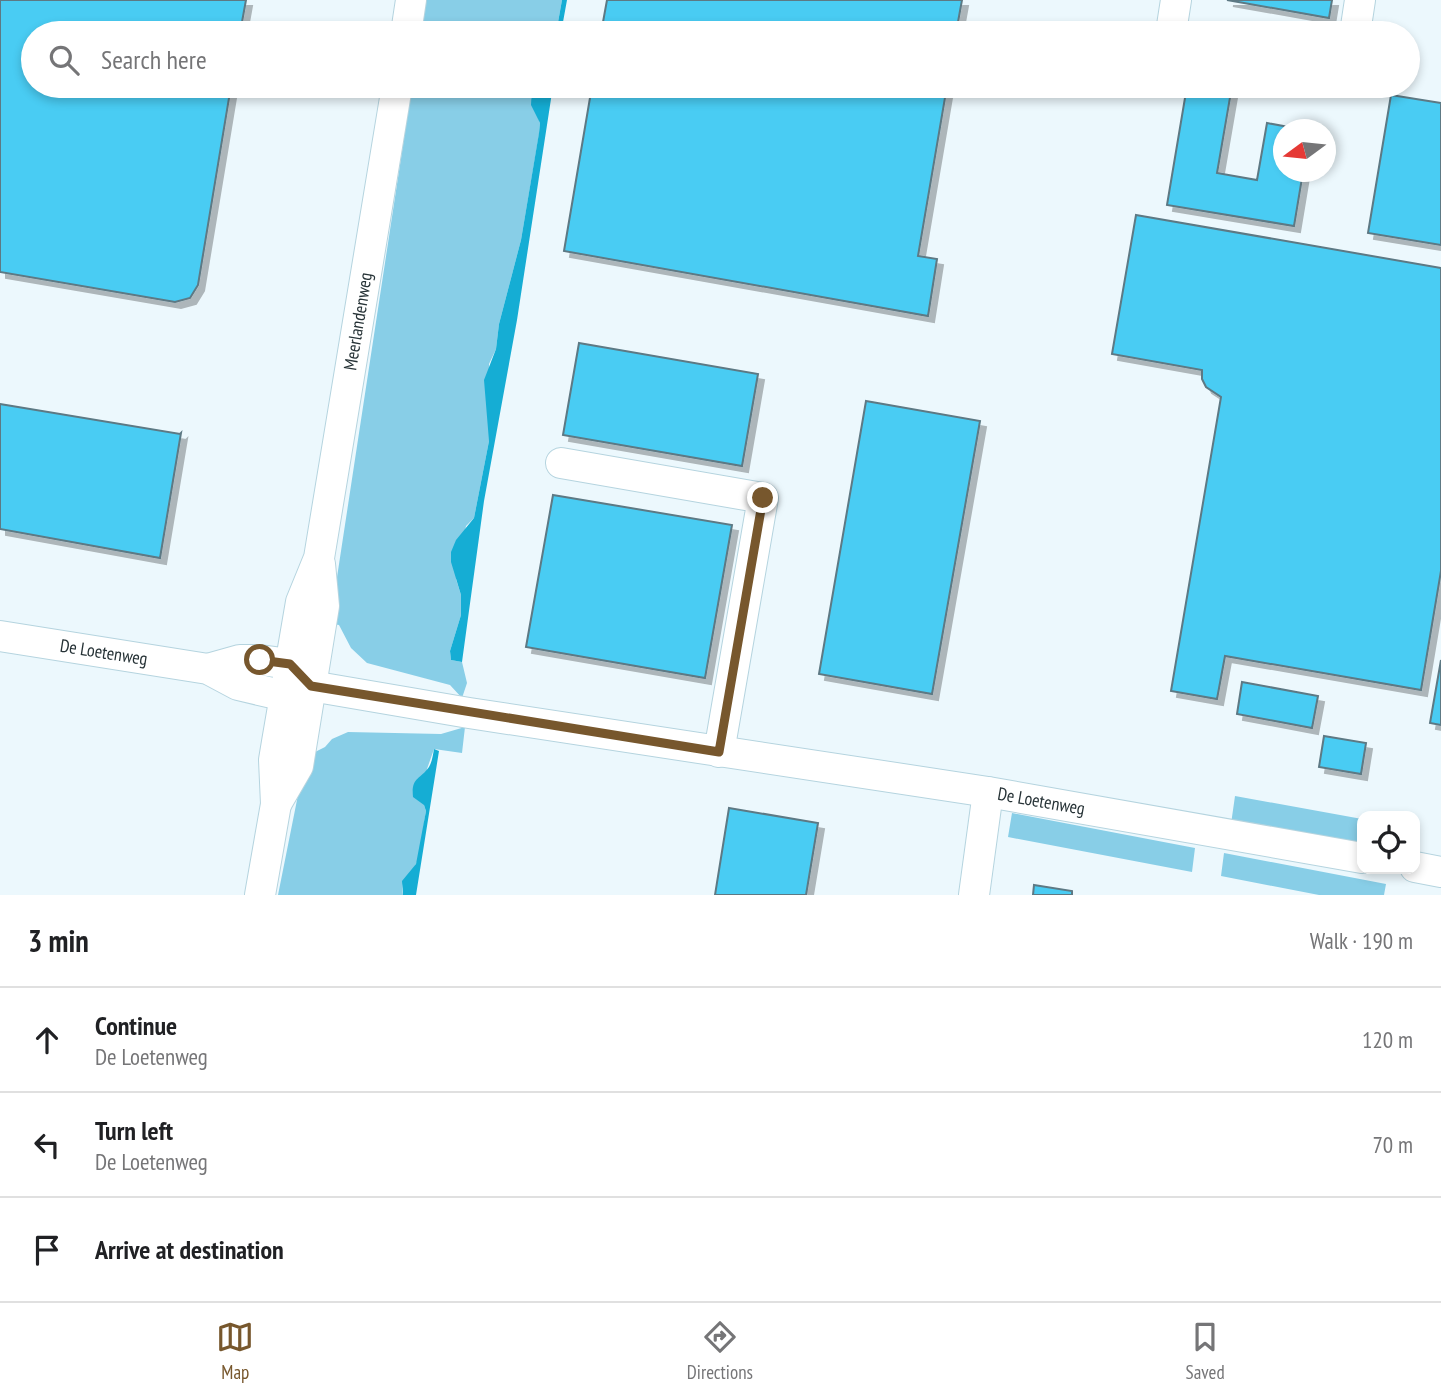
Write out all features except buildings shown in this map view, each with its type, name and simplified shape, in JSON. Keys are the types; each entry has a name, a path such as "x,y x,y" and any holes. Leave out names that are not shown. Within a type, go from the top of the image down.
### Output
{"street":[{"path":"408,21 411,0"},
{"path":"1173,21 1176,0"},
{"path":"1357,21 1360,0"},
{"name":"Meerlandenweg","path":"290,664 301,602 319,558 395,98"},
{"path":"561,463 763,498 719,752"},
{"name":"Meerlandenweg","path":"260,895 276,804 298,766 298,691 324,606 319,558"},
{"name":"De Loetenweg","path":"0,636 208,669 238,685 298,691 988,792 1357,857"},
{"name":"De Loetenweg","path":"208,669 240,660 290,664"},
{"path":"290,664 298,691"},
{"path":"974,895 988,792"},
{"path":"1420,868 1441,872"}],"shaded area":[{"path":"425,0 562,0 558,21 422,21"},
{"path":"562,0 567,0 563,21 558,21"},
{"path":"410,98 531,98 540,123 539,134 521,240 499,324 496,349 489,364 489,441 474,518 466,526 456,579 461,595 461,615 450,651 451,660 462,662 467,683 462,698 450,685 367,663 351,648 339,625 333,624 332,610"},
{"path":"531,98 551,98 517,320 484,501 462,662 451,660 450,651 461,615 461,595 451,562 451,552 456,540 474,518 489,441 484,380 496,349 499,324 521,240 540,123 531,105"},
{"path":"465,727 462,753 434,749 427,769 424,805 426,811 419,855 415,866 403,882 403,895 278,895 304,765 315,752 325,747 332,739 348,732 441,734"},
{"path":"434,749 439,751 416,895 403,895 402,881 416,864 426,811 424,805 413,797 413,786 429,767"},
{"path":"1235,796 1357,818 1357,844 1231,824"},
{"path":"1012,813 1195,848 1192,872 1008,837"},
{"path":"1224,853 1386,884 1384,895 1319,895 1221,876"}],"route":[{"path":"260,660 290,664 311,686 719,752 763,498"}]}
